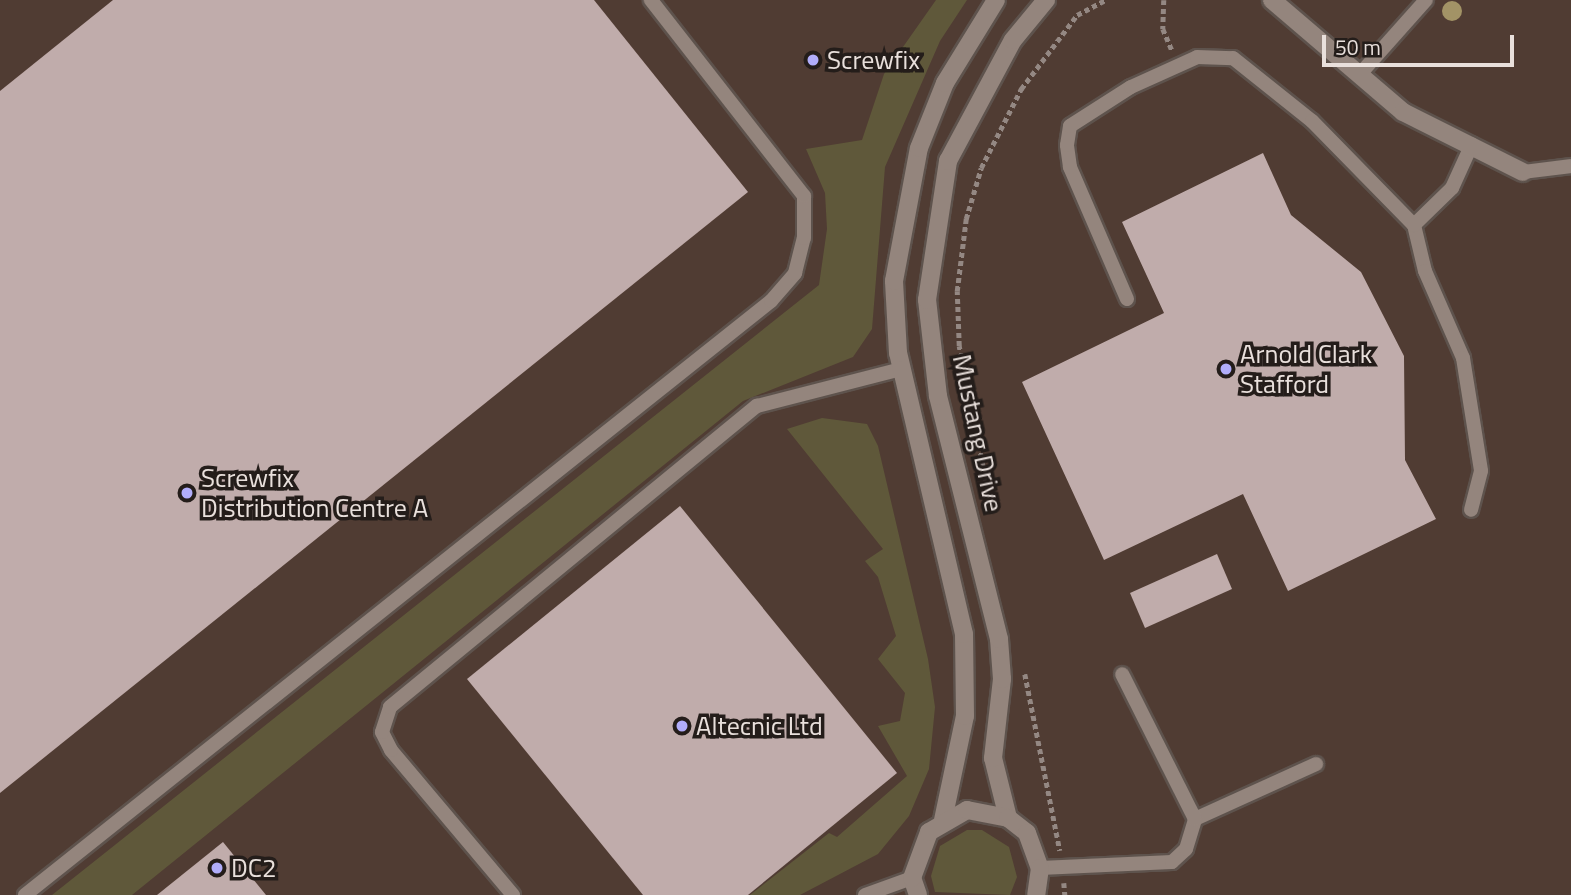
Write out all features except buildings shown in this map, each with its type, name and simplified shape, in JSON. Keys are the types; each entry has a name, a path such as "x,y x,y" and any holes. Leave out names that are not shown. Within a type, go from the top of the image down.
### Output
{"street":[{"path":"915,887 917,853 943,820 965,716 964,634 901,369 894,281 919,148 945,83 996,0"},
{"name":"Mustang Drive","path":"1008,818 993,758 1002,679 999,639 938,396 927,300 948,161 1013,40 1046,0"},
{"path":"1272,0 1403,112 1472,144 1523,172"},
{"path":"943,820 967,810 1008,818 1027,833 1040,868 1036,895"}],"lane":[{"path":"25,895 771,300 795,273 804,238 804,197 651,0"},
{"path":"1360,74 1426,0"},
{"path":"1127,299 1070,167 1070,126 1130,87 1198,57 1233,58 1312,121 1415,225 1425,271 1462,358 1481,471 1471,510"},
{"path":"1415,225 1452,188 1472,144"},
{"path":"1523,172 1571,166"},
{"path":"513,895 391,750 382,732 390,707 757,406 901,369"},
{"path":"1040,868 1172,862 1186,849 1195,819 1122,674"},
{"path":"1195,819 1315,764"},
{"path":"865,895 915,887"}],"path":[{"path":"993,517 960,346 957,291 966,219 1000,124 1032,72 1077,15 1105,0"},
{"path":"1164,0 1163,29 1179,65"},
{"path":"1023,663 1058,838"}],"shaded area":[{"path":"0,0 1571,0 1571,895 0,895"},
{"path":"936,0 967,0 940,41 885,167 872,329 853,357 743,401 132,895 52,895 819,285 827,229 825,193 806,149 862,140 884,74"},
{"path":"822,418 867,424 878,446 928,659 935,707 929,769 909,816 878,854 800,895 750,895 829,833 837,837 907,776 878,726 900,721 905,693 878,659 896,636 878,577 865,561 883,549 787,429"},
{"path":"967,830 982,830 1009,847 1017,877 1010,895 935,892 931,876 940,846"}],"place":[{"name":"Screwfix","path":"813,60"},
{"name":"Arnold Clark Stafford","path":"1226,369"},
{"name":"Screwfix Distribution Centre A","path":"187,493"},
{"name":"Altecnic Ltd","path":"682,726"},
{"name":"DC2","path":"217,868"}]}
